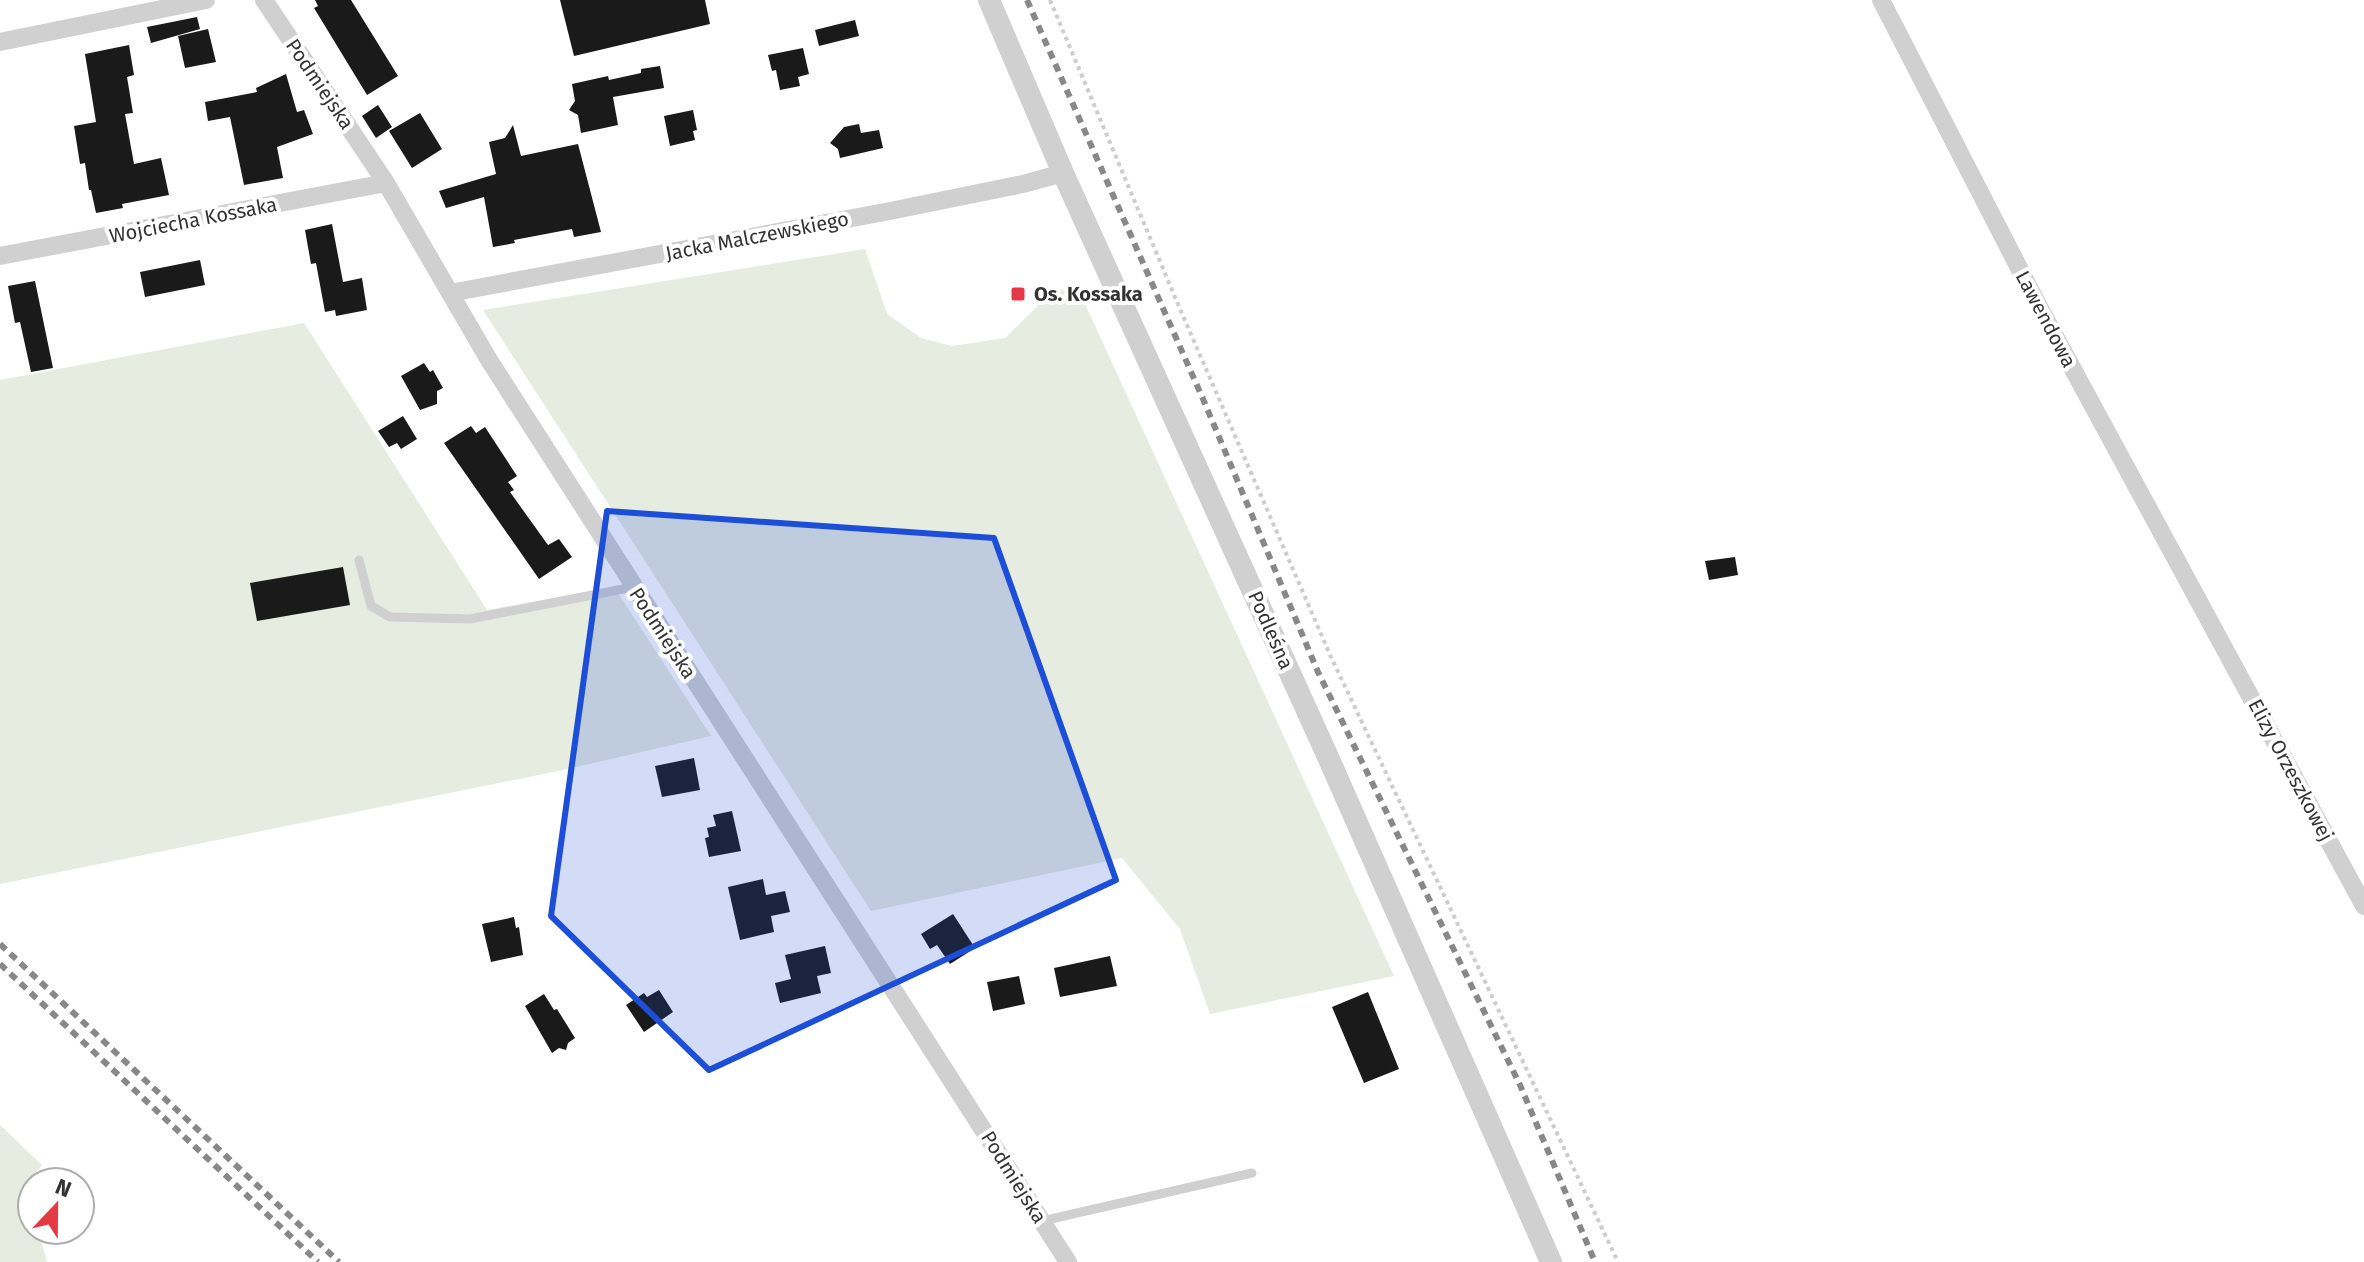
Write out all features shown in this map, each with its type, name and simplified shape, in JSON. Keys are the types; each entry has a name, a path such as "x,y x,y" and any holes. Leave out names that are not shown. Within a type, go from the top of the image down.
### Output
{"street":[{"path":"0,42 206,0"},
{"name":"Podmiejska","path":"264,0 386,183 489,360 1068,1262"},
{"name":"Podleśna","path":"989,0 1063,173 1335,770 1551,1262"},
{"name":"Lawendowa","path":"1881,0 2036,301 2219,634"},
{"name":"Jacka Malczewskiego","path":"450,293 885,212 1063,173"},
{"name":"Wojciecha Kossaka","path":"0,256 386,183"},
{"name":"Elizy Orzeszkowej","path":"2219,634 2364,906"}],"lane":[{"path":"359,560 371,606 390,617 470,619 633,587"},
{"path":"1042,1221 1252,1173"}],"path":[{"path":"1050,0 1331,657 1618,1262"}],"highlighted area":[{"path":"607,511 994,538 1116,880 709,1070 551,916"}],"shaded area":[{"path":"865,249 887,314 921,338 952,346 1005,338 1055,289 1079,291 1394,976 1210,1014 1180,929 1122,858 871,911 483,310"},
{"path":"304,323 487,610 614,587 711,736 563,770 0,884 0,380"},
{"path":"0,1125 42,1165 16,1166 16,1246 42,1246 47,1262 0,1262"}],"building":[{"path":"315,0 351,0 398,76 367,95 314,8 318,6"},
{"path":"560,0 705,0 710,24 574,56"},
{"path":"197,17 200,29 151,43 147,27"},
{"path":"855,20 859,36 819,46 815,30"},
{"path":"208,29 216,62 185,68 178,36"},
{"path":"129,45 134,75 127,77 133,113 125,114 134,164 161,158 169,195 122,204 123,208 96,213 85,163 80,164 74,126 96,122 85,54"},
{"path":"803,48 809,74 798,77 800,86 780,90 776,70 772,71 768,55"},
{"path":"660,66 664,88 613,97 618,125 581,133 578,115 569,110 575,101 572,84 608,76 609,80"},
{"path":"286,74 297,112 304,110 313,134 277,147 283,178 244,185 230,117 208,121 205,102 257,92 256,88"},
{"path":"378,105 392,127 376,138 362,116"},
{"path":"693,110 697,130 693,131 695,140 670,146 664,116"},
{"path":"420,113 442,149 412,168 389,131"},
{"path":"859,124 861,133 879,130 883,148 840,158 838,149 830,143 844,127"},
{"path":"513,125 521,156 578,144 601,232 574,237 572,229 493,247 484,197 446,208 439,191 496,174 489,142 505,138"},
{"path":"332,224 343,282 362,278 367,310 336,316 335,310 325,312 316,263 311,264 305,230"},
{"path":"200,260 205,285 145,297 140,272"},
{"path":"35,281 53,368 31,372 20,322 15,323 8,286"},
{"path":"424,363 430,372 433,370 443,388 437,391 437,404 420,410 401,376"},
{"path":"403,416 417,439 401,449 397,443 389,447 378,431"},
{"path":"471,426 476,433 485,427 517,476 508,482 514,490 510,492 548,545 559,539 572,557 539,579 444,443"},
{"path":"1735,557 1738,575 1709,580 1705,561"},
{"path":"343,567 350,605 257,621 250,583"},
{"path":"694,758 700,790 662,797 655,766"},
{"path":"732,811 741,851 709,857 705,838 709,837 707,828 716,826 713,815"},
{"path":"763,879 766,895 785,891 790,912 771,916 774,932 740,940 728,887"},
{"path":"953,914 975,948 950,964 937,945 930,949 921,934"},
{"path":"514,917 516,928 519,927 523,955 491,962 482,924"},
{"path":"825,946 831,973 817,976 821,993 780,1003 775,983 791,979 785,955"},
{"path":"1110,956 1117,986 1060,997 1054,968"},
{"path":"1019,976 1025,1004 993,1011 987,982"},
{"path":"659,990 673,1012 644,1032 626,1005 644,993 647,997"},
{"path":"1368,992 1399,1069 1364,1083 1332,1007"},
{"path":"544,994 575,1038 568,1043 566,1050 559,1048 552,1053 525,1006"}],"railway":[{"path":"1027,0 1203,399 1318,672 1520,1085 1595,1262"},
{"path":"0,944 339,1262"},
{"path":"0,964 318,1262"}],"place":[{"name":"Os. Kossaka","path":"1018,294"}]}
